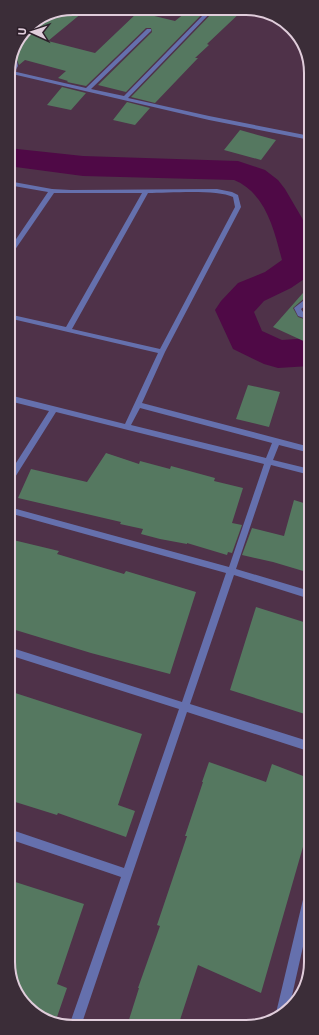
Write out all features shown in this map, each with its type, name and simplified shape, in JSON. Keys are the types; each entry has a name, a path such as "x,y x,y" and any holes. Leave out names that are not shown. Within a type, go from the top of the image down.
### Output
{"street":[{"path":"125,98 206,15"},
{"path":"86,90 149,30"},
{"path":"15,72 209,118 304,137"},
{"path":"15,184 52,191 217,191 230,193 236,196 238,207 162,352 139,405 127,427"},
{"path":"15,246 52,191"},
{"path":"68,330 146,192"},
{"path":"304,303 297,308 300,314 304,316"},
{"path":"15,318 162,352"},
{"path":"15,400 304,470"},
{"path":"139,405 304,448"},
{"path":"15,471 54,409"},
{"path":"77,1020 276,441"},
{"path":"15,512 232,571 304,593"},
{"path":"15,653 304,745"},
{"path":"15,836 128,874"},
{"path":"284,1006 304,917"}],"building":[{"path":"80,15 48,41 95,53 135,15 150,15 175,21 182,15 201,15 126,92 98,85 152,32 151,28 146,28 86,86 67,82 68,81 58,78 66,71 25,60 19,65 17,60 21,47 35,29 51,19 62,16"},
{"path":"210,15 238,15 207,44 209,45 195,58 198,58 155,103 131,97"},
{"path":"62,87 86,93 71,110 47,105"},
{"path":"127,102 150,108 135,125 113,120"},
{"path":"240,130 276,140 261,160 224,150"},
{"path":"304,292 304,299 293,308 298,317 304,319 304,341 273,327"},
{"path":"248,385 280,392 269,427 236,419"},
{"path":"106,453 139,464 140,461 170,469 171,466 215,478 214,481 243,488 232,523 242,525 232,553 228,552 227,555 187,543 160,539 141,534 143,529 120,524 121,522 18,498 31,469 87,482"},
{"path":"294,500 304,503 304,571 242,555 252,528 284,536"},
{"path":"15,540 59,551 57,554 124,574 126,571 196,592 170,674 91,653 15,630"},
{"path":"256,607 304,622 304,714 230,690"},
{"path":"15,693 142,734 118,805 135,811 126,837 58,813 57,815 15,802"},
{"path":"209,762 266,782 272,764 304,776 304,843 261,993 198,965 180,1020 129,1020 138,988 160,926 157,925 187,836 185,836"},
{"path":"15,882 84,904 57,984 67,988 57,1017 46,1013 32,1003 19,984 15,962"}],"waterway":[{"path":"15,158 83,166 238,171 258,179 266,186 286,218 301,264 278,280 251,292 234,310 247,340 278,354 304,352"}]}
